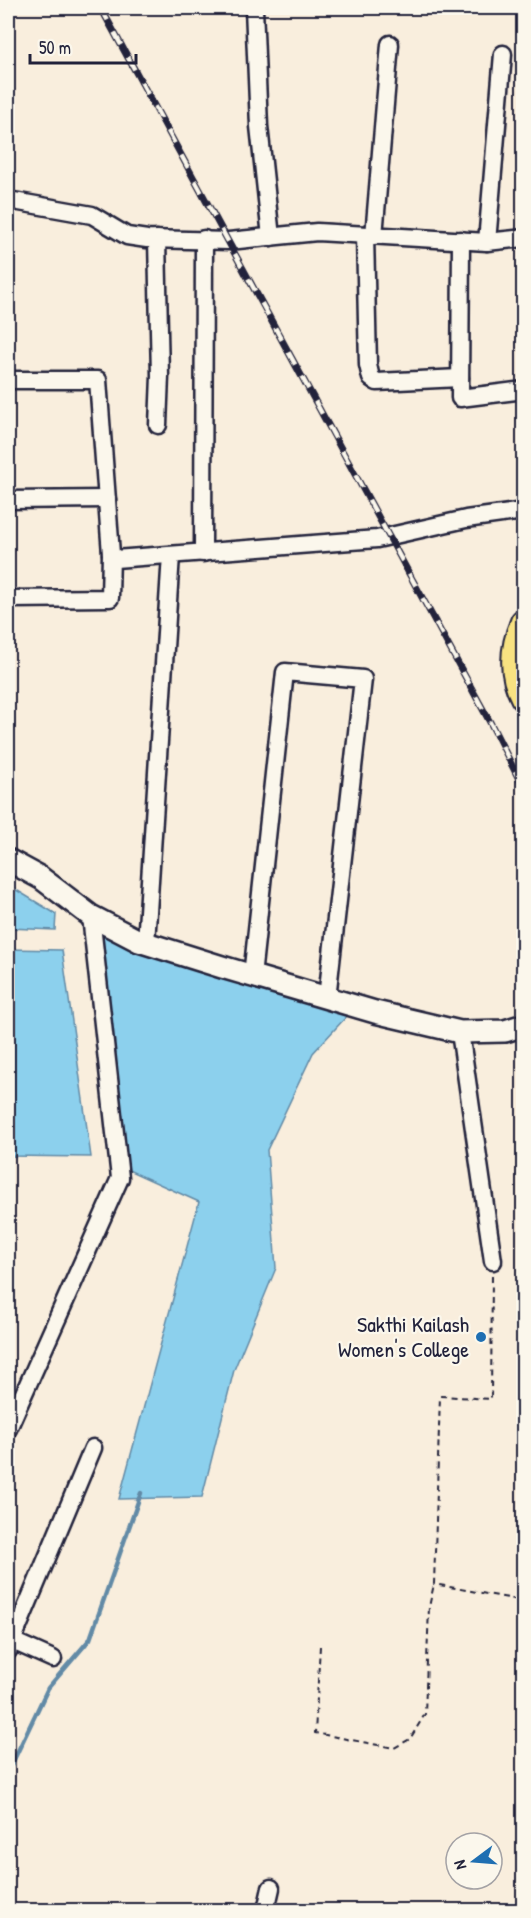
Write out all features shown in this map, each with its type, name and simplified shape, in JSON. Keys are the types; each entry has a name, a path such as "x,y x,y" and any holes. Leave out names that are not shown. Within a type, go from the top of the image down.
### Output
{"main road":[{"path":"524,622 518,637 515,662 518,686 524,697"}],"street":[{"path":"254,8 259,126 272,237"},
{"path":"390,44 369,235 368,365 371,378 376,382 460,378"},
{"path":"487,242 503,54"},
{"path":"8,200 92,215 127,236 157,240 229,241 317,232 487,242 524,238"},
{"path":"203,553 204,239"},
{"path":"157,240 160,376 158,425"},
{"path":"461,240 460,398 524,390"},
{"path":"8,380 98,380 111,554 110,598 8,599"},
{"path":"8,500 107,499"},
{"path":"111,554 115,559 377,539 466,519 524,511"},
{"path":"146,943 171,555"},
{"path":"252,976 285,672 363,679 327,998"},
{"path":"8,860 41,878 91,916 146,943 327,998 460,1032 505,1031 524,1025"},
{"path":"8,1429 120,1178 91,916"},
{"path":"460,1032 493,1261"},
{"path":"53,1659 9,1644 93,1448"},
{"path":"266,1911 271,1888"}],"path":[{"path":"320,1646 315,1733 394,1748 410,1739 425,1714 429,1607 434,1584 440,1396 491,1399 493,1261"},
{"path":"434,1584 524,1601"}],"water":[{"path":"8,885 56,914 55,930 8,928"},
{"path":"97,933 183,964 319,1001 347,1016 313,1053 267,1150 276,1268 234,1370 202,1497 119,1499 199,1202 126,1169"},
{"path":"8,949 62,950 91,1157 8,1156"}],"waterway":[{"path":"8,1772 48,1688 90,1639 141,1493"}],"railway":[{"path":"101,8 491,724 524,789"}],"place":[{"name":"Sakthi Kailash Women's College","path":"481,1337"}]}
